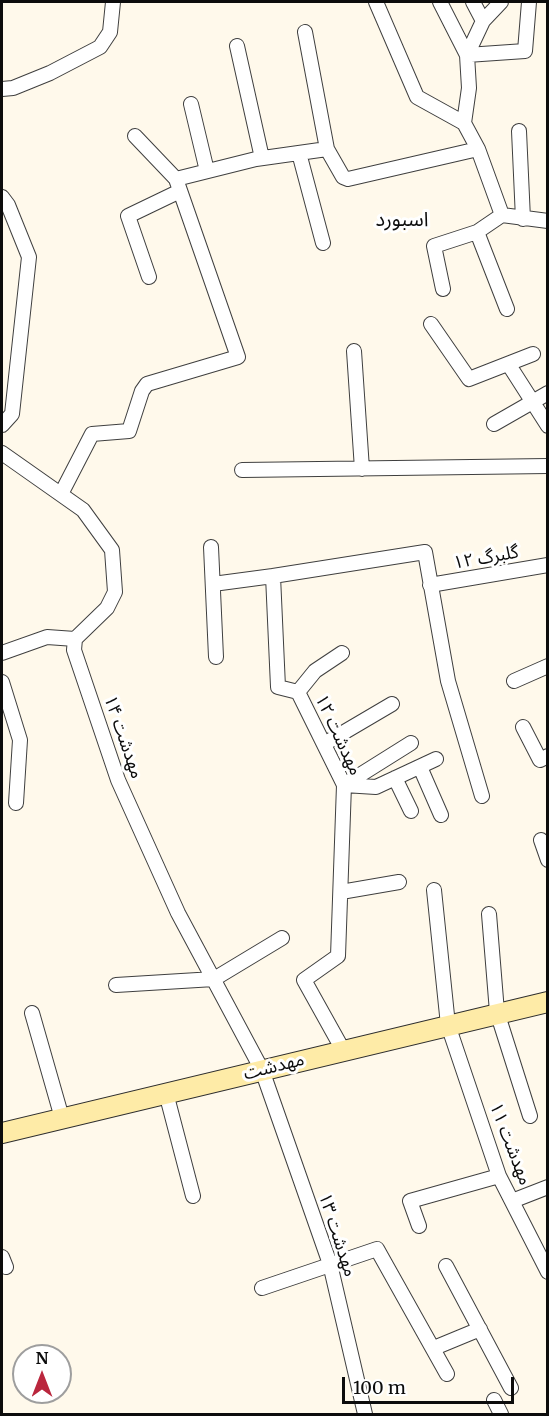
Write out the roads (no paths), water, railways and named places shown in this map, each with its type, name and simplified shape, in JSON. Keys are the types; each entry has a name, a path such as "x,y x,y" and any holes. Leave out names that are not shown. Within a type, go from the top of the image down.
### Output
{"street":[{"path":"2,89 13,88 50,73 100,47 110,32 113,2"},
{"path":"376,2 417,97 464,123 478,150 502,215"},
{"path":"440,2 467,55 469,88 464,123"},
{"path":"473,2 483,21"},
{"path":"467,55 483,21 501,2"},
{"path":"467,55 525,51 529,2"},
{"path":"305,32 327,149 345,179 478,150"},
{"path":"237,45 262,158"},
{"path":"191,104 207,171"},
{"path":"519,131 523,219"},
{"path":"61,494 92,434 129,432 133,427 141,391 147,384 238,357 178,185 135,136"},
{"path":"149,277 128,216 178,185 207,171 262,158 327,149"},
{"path":"299,153 323,243"},
{"path":"2,197 8,205 29,258 12,414 2,424"},
{"path":"443,289 434,246 477,232 502,215 548,221"},
{"path":"477,232 507,309"},
{"path":"431,324 469,379 533,354"},
{"path":"354,351 362,468"},
{"path":"509,365 548,426"},
{"path":"495,424 548,393"},
{"path":"2,453 83,510 112,550 115,592 106,608 75,639 47,637 2,653"},
{"path":"242,470 548,466"},
{"path":"211,547 216,657"},
{"path":"213,584 426,552 448,681 482,796"},
{"name":"گلبرگ ١٢","path":"430,585 548,565"},
{"name":"مهدشت ۱۲","path":"273,576 278,687 298,692 345,785 338,956 304,980 343,1050"},
{"name":"مهدشت ۱۴","path":"75,639 74,650 118,780 178,912 262,1070"},
{"path":"298,692 315,671 342,653"},
{"path":"514,681 548,666"},
{"path":"2,682 20,740 16,803"},
{"path":"324,744 392,704"},
{"path":"523,728 540,760 548,756"},
{"path":"345,785 411,743"},
{"path":"345,785 376,787 436,759"},
{"path":"420,767 441,815"},
{"path":"395,778 411,811"},
{"path":"542,840 548,860"},
{"path":"341,892 399,882"},
{"name":"مهدشت ۱۱","path":"434,890 448,1025 499,1176 543,1255 548,1272"},
{"path":"489,914 497,1012 530,1116"},
{"path":"116,985 214,979 282,938"},
{"name":"مهدشت","path":"2,1133 497,1012 548,1002"},
{"path":"32,1013 62,1118"},
{"name":"مهدشت ۱۳","path":"262,1070 330,1264 365,1414"},
{"path":"166,1093 193,1196"},
{"path":"419,1226 410,1201 499,1176"},
{"path":"512,1201 548,1187"},
{"path":"262,1288 377,1249 447,1374"},
{"path":"446,1266 511,1388"},
{"path":"434,1348 480,1329"},
{"path":"495,1400 501,1414"}],"district":[{"name":"اسبورد","path":"402,220"}]}
